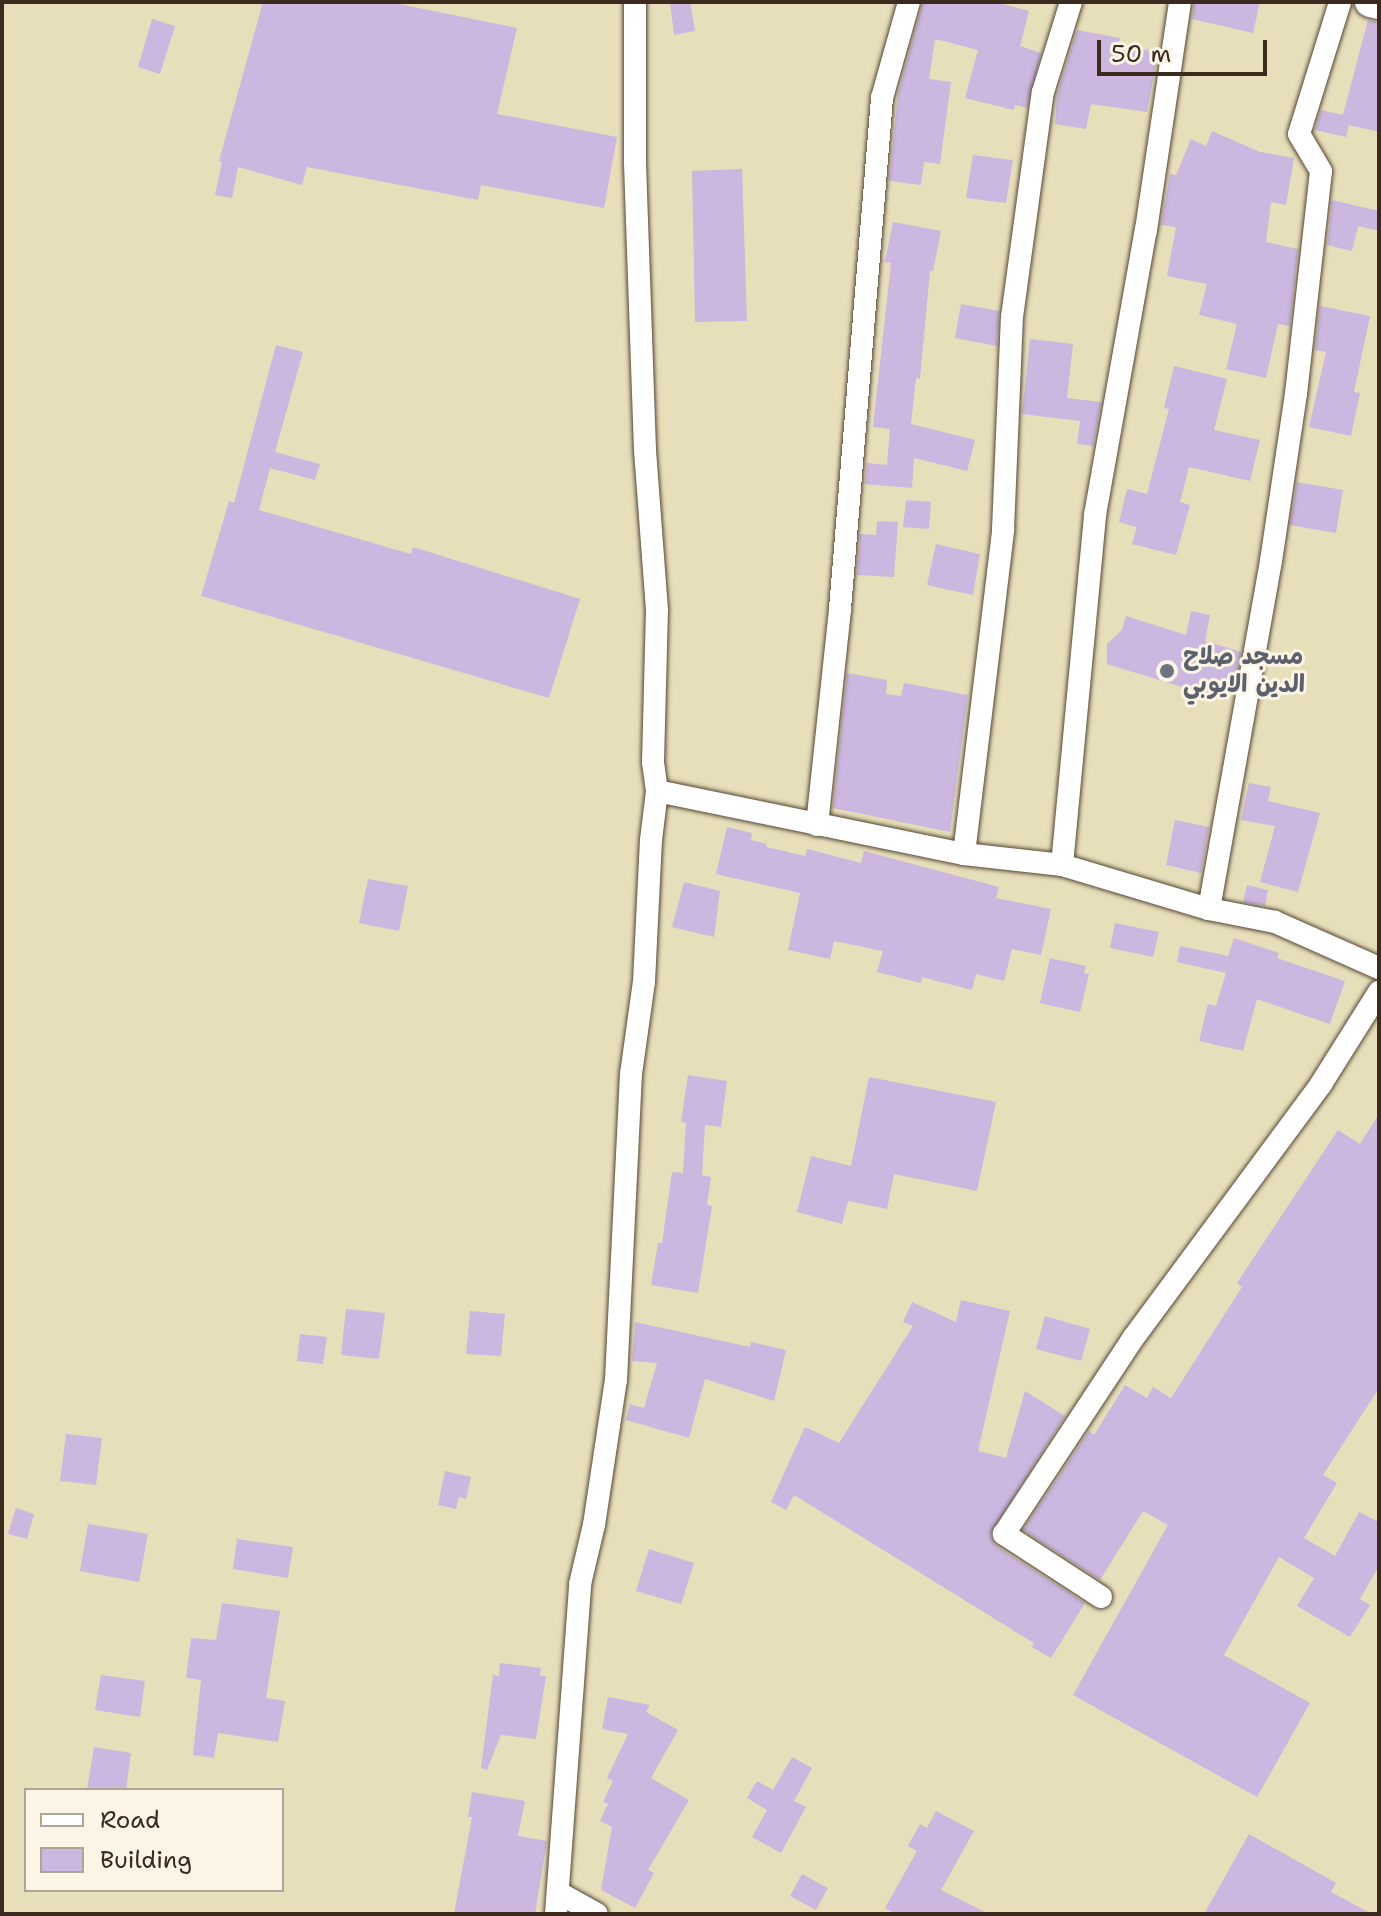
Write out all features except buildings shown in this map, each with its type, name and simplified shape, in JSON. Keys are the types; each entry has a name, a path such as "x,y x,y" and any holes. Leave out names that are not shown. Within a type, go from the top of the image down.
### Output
{"main road":[{"path":"1370,2 1379,4"}],"street":[{"path":"597,1914 557,1904 580,1584 594,1525 616,1380 631,1074 644,982 657,791 653,762 657,610 645,450 635,160 635,2"},
{"path":"817,825 840,609 882,98 909,2"},
{"path":"964,854 1003,530 1012,317 1043,92 1071,2"},
{"path":"1062,865 1095,515 1146,230 1180,2"},
{"path":"1209,909 1271,561 1296,394 1321,171 1299,134 1340,2"},
{"path":"657,791 964,854 1062,865 1209,909 1275,922 1379,968"},
{"path":"1101,1597 1004,1534 1134,1337 1321,1084 1379,992"}],"place":[{"name":"مسجد صلاح الدين الايوبي","path":"1167,671"}]}
